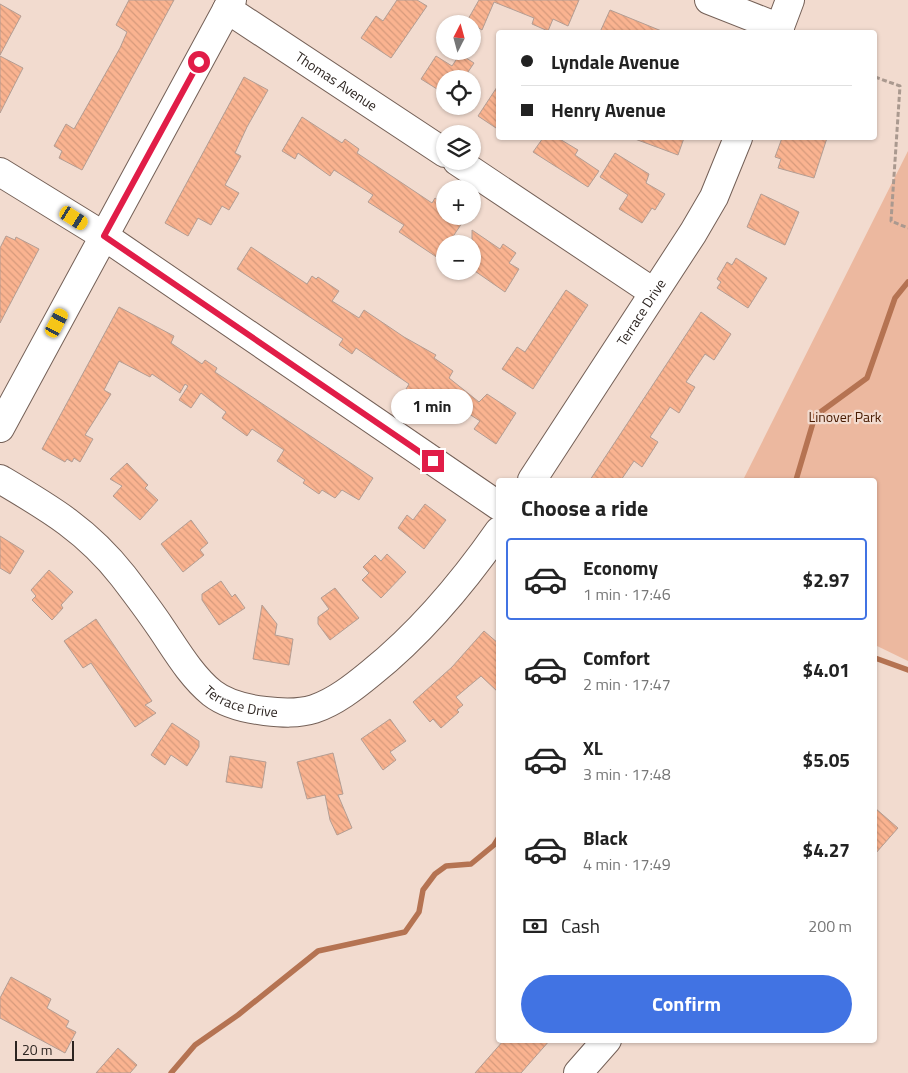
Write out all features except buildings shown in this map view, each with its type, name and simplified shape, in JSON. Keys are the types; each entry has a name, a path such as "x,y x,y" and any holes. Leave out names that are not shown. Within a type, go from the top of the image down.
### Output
{"street":[{"path":"709,0 779,30 790,0"},
{"path":"0,428 230,5"},
{"name":"Thomas Avenue","path":"230,5 436,147"},
{"name":"Terrace Drive","path":"533,478 693,233 714,197 737,140"},
{"path":"470,170 653,292"},
{"path":"0,172 104,236 496,504"},
{"name":"Terrace Drive","path":"0,479 80,529 122,575 182,660 198,679 213,693 254,710 294,713 314,709 333,701 356,686 428,622 470,571 496,534"},
{"path":"578,1073 604,1043"}],"path":[{"path":"877,79 900,86 891,221 908,228"}],"green space":[{"name":"Linover Park","path":"908,151 908,661 877,646 877,478 744,478"}],"waterway":[{"path":"797,478 815,416 867,378 895,298 908,282"},
{"path":"877,659 908,670"},
{"path":"171,1073 195,1045 238,1015 318,951 405,932 419,912 423,890 435,874 446,866 471,864 496,842"}],"route":[{"path":"199,62 104,236 433,461"}]}
